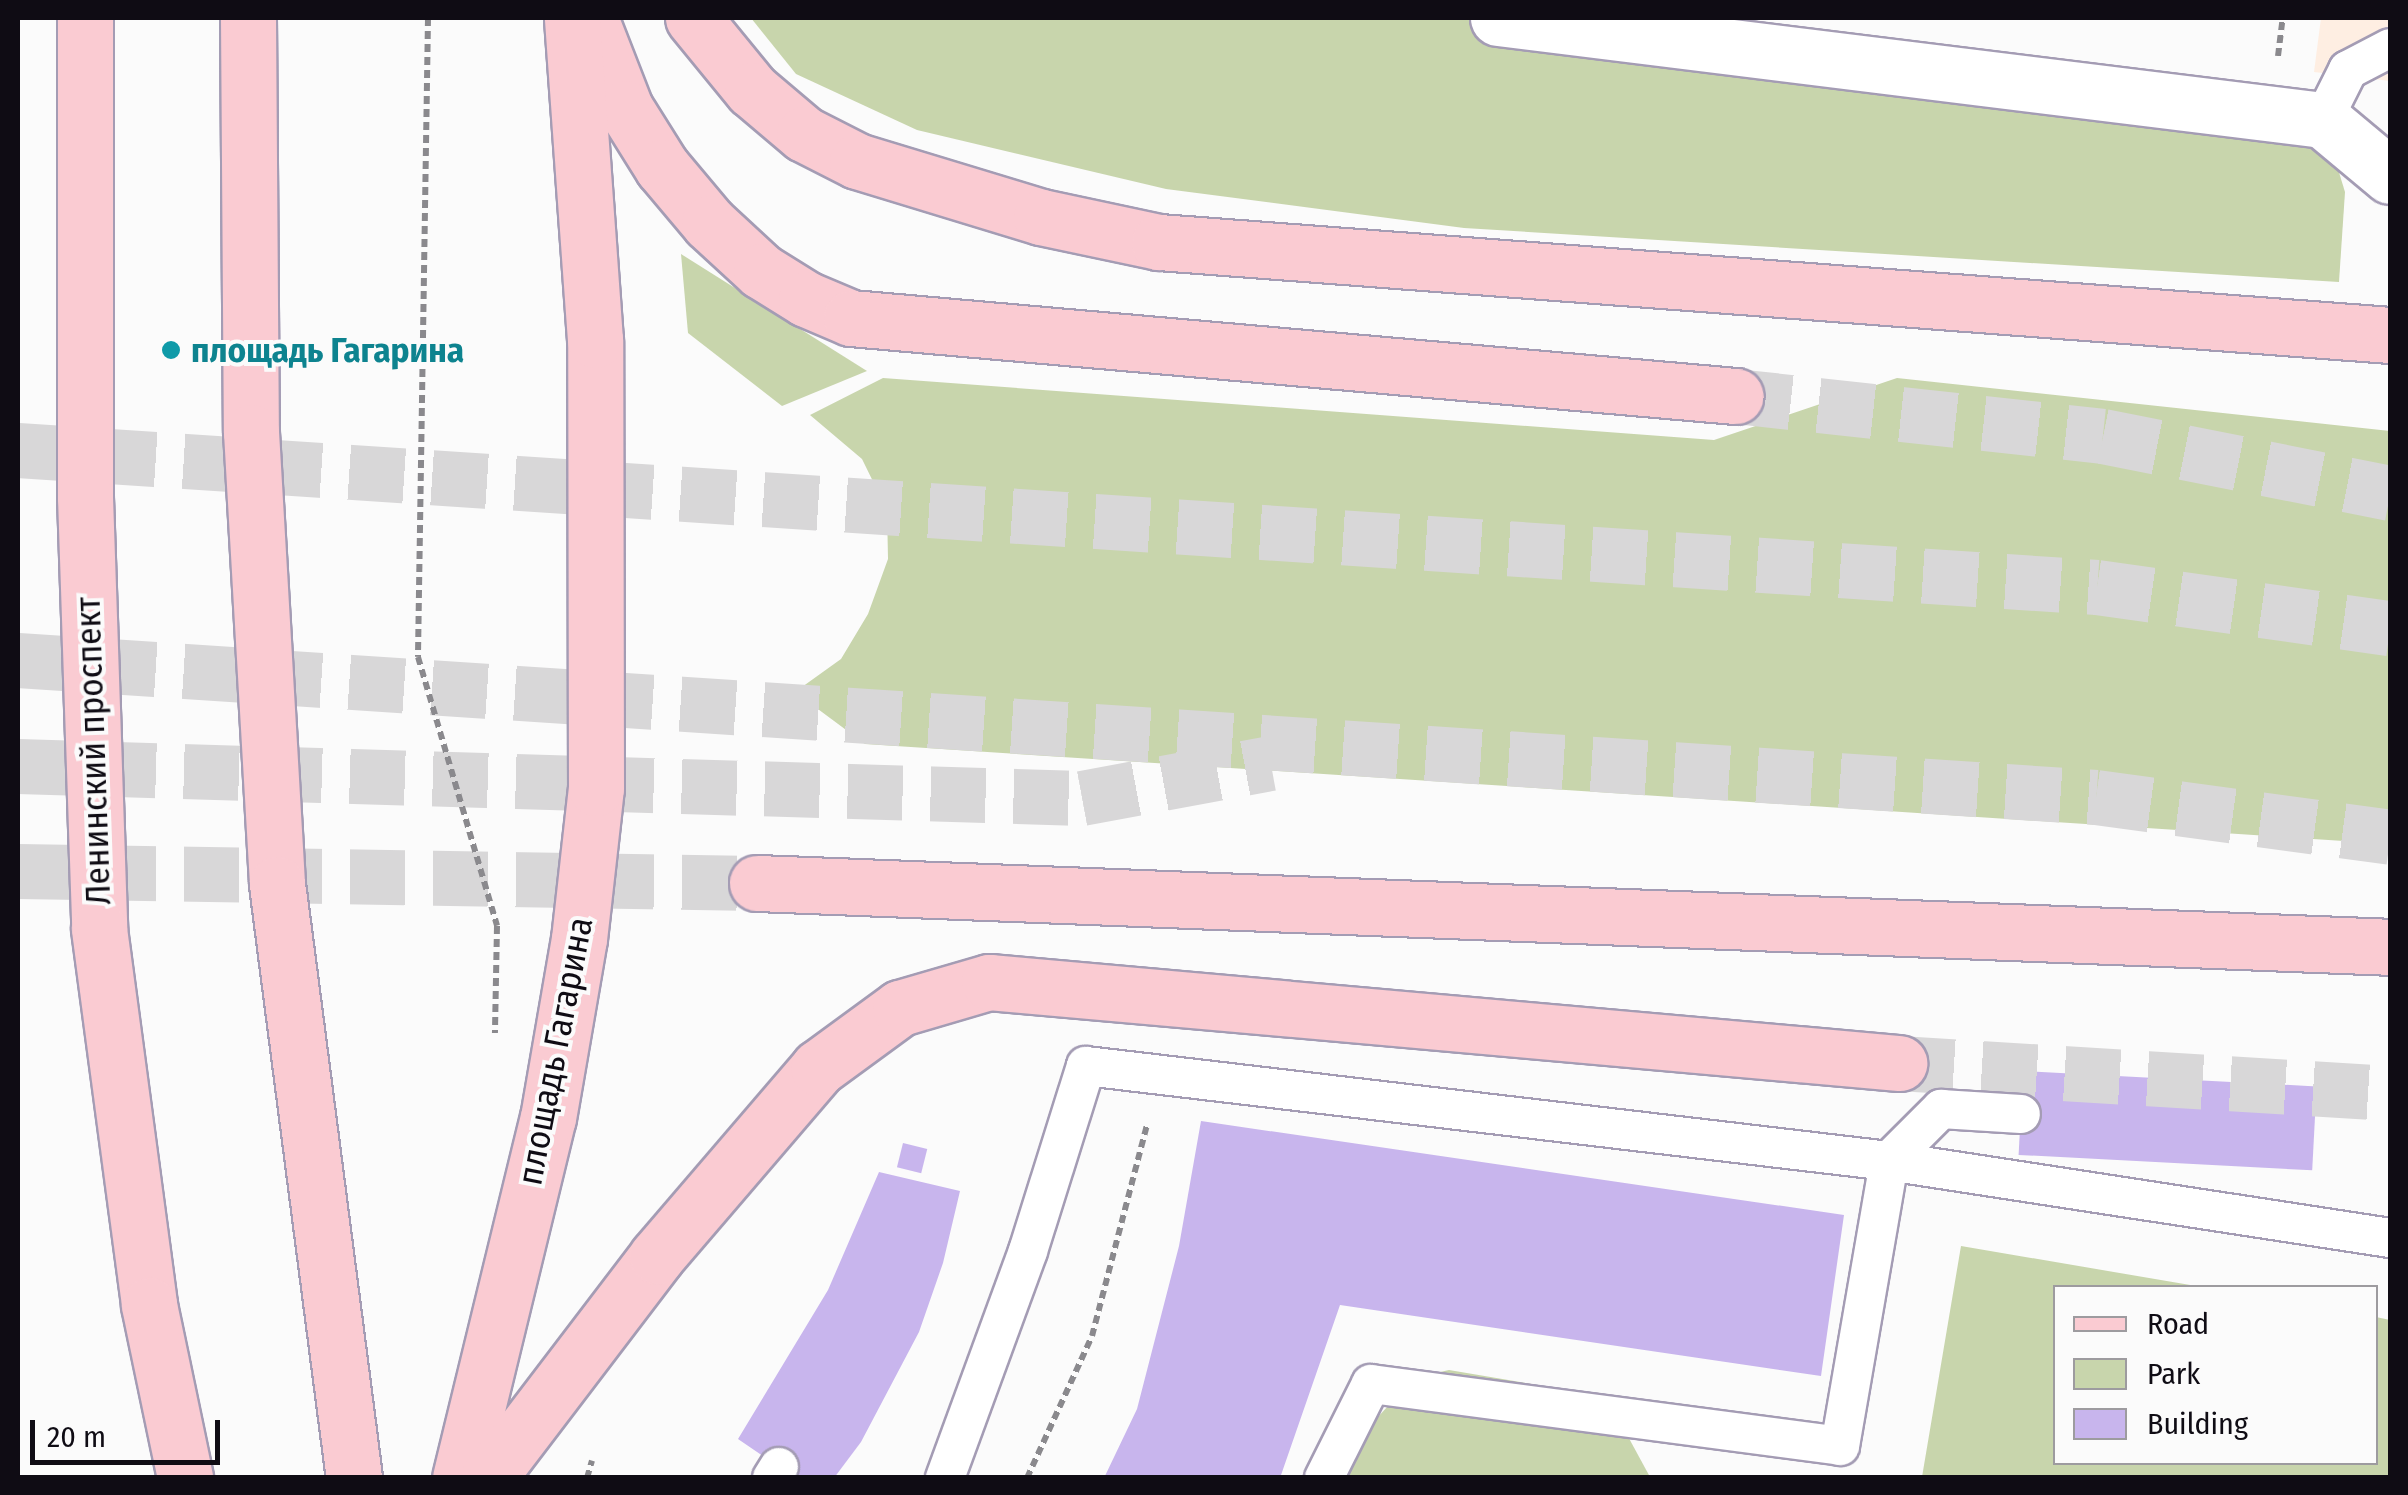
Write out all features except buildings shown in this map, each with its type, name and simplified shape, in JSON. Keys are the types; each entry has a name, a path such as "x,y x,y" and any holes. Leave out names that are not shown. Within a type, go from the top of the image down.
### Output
{"main road":[{"name":"Ленинский проспект","path":"85,18 85,497 99,929 149,1305 184,1478"},
{"path":"248,18 251,432 277,884 354,1478"},
{"name":"площадь Гагарина","path":"460,1478 548,1118 579,940 596,788 595,340 572,18"},
{"path":"590,18 625,108 662,166 709,222 761,271 806,299 851,318 1736,396"},
{"path":"694,18 752,90 804,134 857,161 1041,217 1159,242 2390,335"},
{"path":"757,883 2390,947"},
{"path":"488,1478 657,1256 818,1068 900,1008 990,982 1899,1063"}],"street":[{"path":"1498,18 2322,120 2390,176"}],"lane":[{"path":"2322,120 2348,70 2390,48"},
{"path":"946,1478 1028,1251 1086,1066 1890,1161 2390,1238"},
{"path":"1324,1478 1371,1384 1840,1446 1890,1161 1941,1109 2021,1114"}],"path":[{"path":"428,18 418,657 497,926 495,1033"},
{"path":"1027,1478 1092,1336 1148,1117"},
{"path":"587,1478 592,1461"}],"shaded area":[{"path":"2321,18 2390,18 2390,81 2314,72"}],"green space":[{"path":"751,18 1498,18 2323,120 2345,192 2339,282 1464,228 1166,189 917,130 796,74"},
{"path":"681,254 867,371 782,406 688,333"},
{"path":"883,378 1714,440 1897,378 2390,431 2390,844 865,744 795,692 841,659 868,614 888,559 887,510 862,459 810,415"},
{"path":"1961,1246 2190,1285 2053,1285 2053,1465 2378,1465 2378,1317 2390,1320 2390,1477 1922,1477"},
{"path":"1449,1370 1567,1390 1625,1431 1650,1477 1327,1478 1338,1460 1414,1378"}],"tunnel":[{"path":"1736,396 2103,436 2390,493"},
{"path":"18,450 2097,587 2390,628"},
{"path":"18,660 2096,797 2390,837"},
{"path":"18,766 1082,798 1271,763"},
{"path":"18,871 757,883"},
{"path":"1899,1063 2390,1093"}],"place":[{"name":"площадь Гагарина","path":"171,350"}]}
